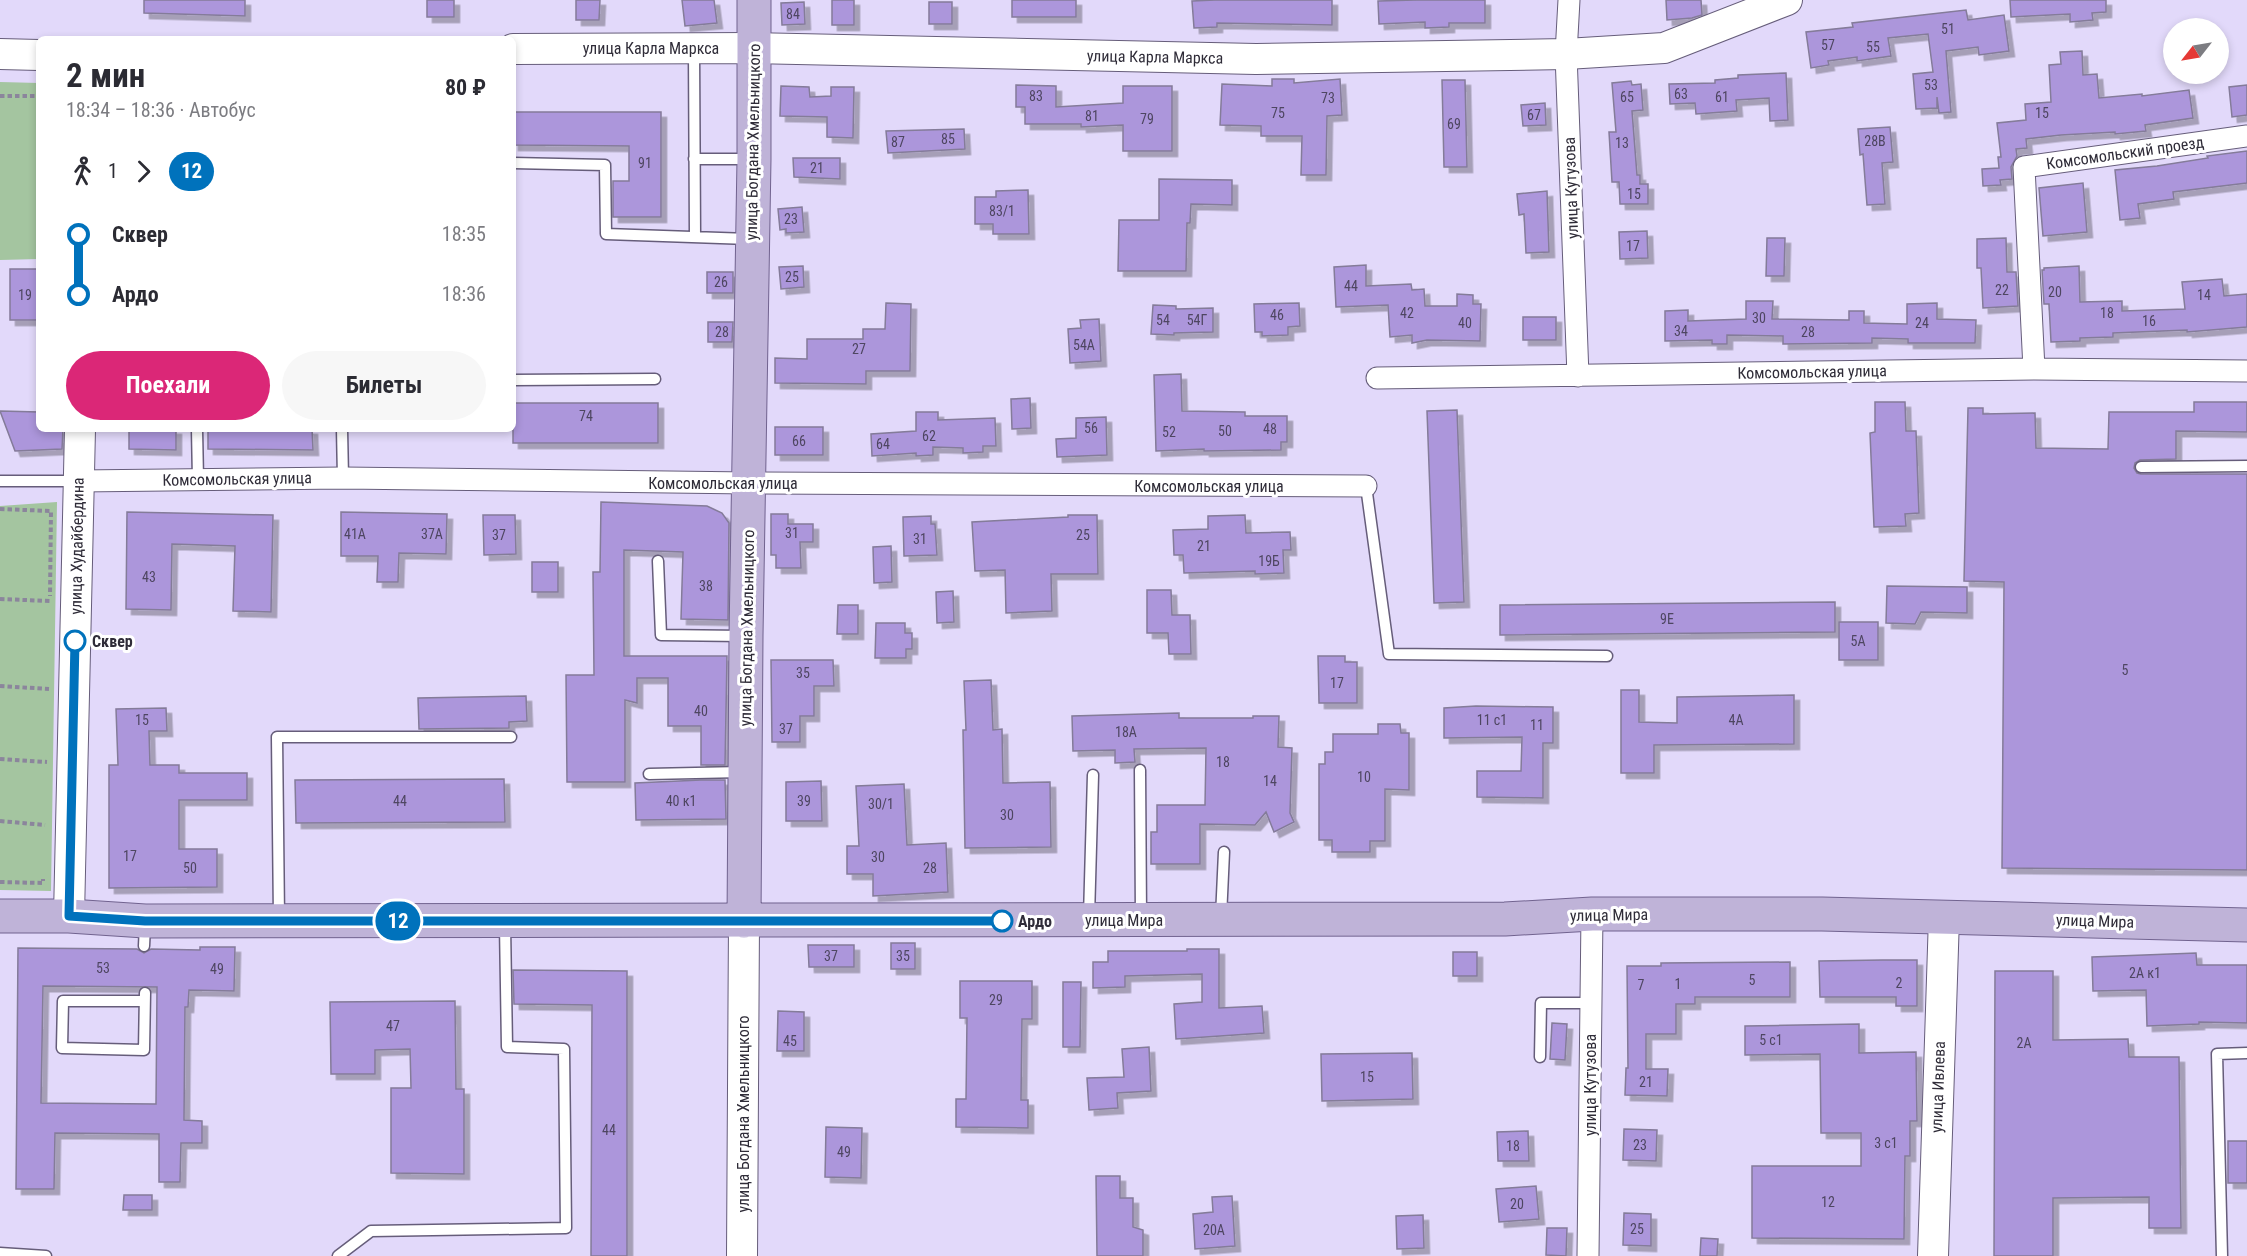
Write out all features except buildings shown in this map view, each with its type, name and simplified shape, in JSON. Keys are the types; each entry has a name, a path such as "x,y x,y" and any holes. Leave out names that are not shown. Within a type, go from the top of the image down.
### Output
{"main road":[{"name":"улица Богдана Хмельницкого","path":"744,921 754,0"},
{"name":"улица Мира","path":"0,916 69,916 144,933 279,921 1221,921 1505,919 1592,914 1822,914 2247,926"}],"street":[{"name":"улица Кутузова","path":"1569,0 1566,54 1578,376"},
{"name":"улица Карла Маркса","path":"516,49 754,48 1256,59 1566,54 1664,48 1787,0"},
{"path":"0,54 36,55"},
{"name":"Комсомольский проезд","path":"2034,369 2024,167 2247,136"},
{"name":"Комсомольская улица","path":"1377,378 2034,369 2247,371"},
{"name":"улица Худайбердина","path":"69,916 80,432"},
{"name":"Комсомольская улица","path":"79,482 344,478 750,483 1366,486"},
{"name":"улица Кутузова","path":"1588,1256 1592,914"},
{"name":"улица Ивлева","path":"1933,1256 1944,917"},
{"name":"улица Богдана Хмельницкого","path":"742,1256 744,921"}],"lane":[{"path":"694,48 695,237"},
{"path":"694,159 754,159"},
{"path":"516,163 605,165 606,234 752,239"},
{"path":"516,380 655,379"},
{"path":"197,432 198,480"},
{"path":"342,432 344,478"},
{"path":"2141,467 2247,466"},
{"path":"0,481 79,482"},
{"path":"1366,486 1389,654 1607,656"},
{"path":"658,561 661,635 746,636"},
{"path":"279,921 277,737 511,737"},
{"path":"1140,770 1141,920"},
{"path":"649,774 746,772"},
{"path":"1089,921 1093,775"},
{"path":"1221,921 1224,852"},
{"path":"338,1256 371,1231 566,1228 564,1049 507,1047 505,921"},
{"path":"144,997 144,1050 62,1048 63,1001 144,997"},
{"path":"1540,1057 1541,1003 1590,1003"},
{"path":"2222,1256 2217,1054 2247,1053"},
{"path":"0,1253 46,1256"}],"path":[{"path":"0,96 36,96"},
{"path":"0,509 51,511 50,612"},
{"path":"0,599 50,601"},
{"path":"49,678 49,700"},
{"path":"0,687 49,689"},
{"path":"47,752 47,773"},
{"path":"0,759 47,762"},
{"path":"0,821 45,825 46,815"},
{"path":"0,882 43,883 44,872"}],"green space":[{"path":"0,82 36,83 36,259 0,260"},
{"path":"57,502 51,891 0,890 0,506"}],"bus line":[{"name":"12","path":"75,641 69,916 145,921 1002,921"}],"place":[{"name":"Сквер","path":"75,641"},
{"name":"Ардо","path":"1002,921"}]}
